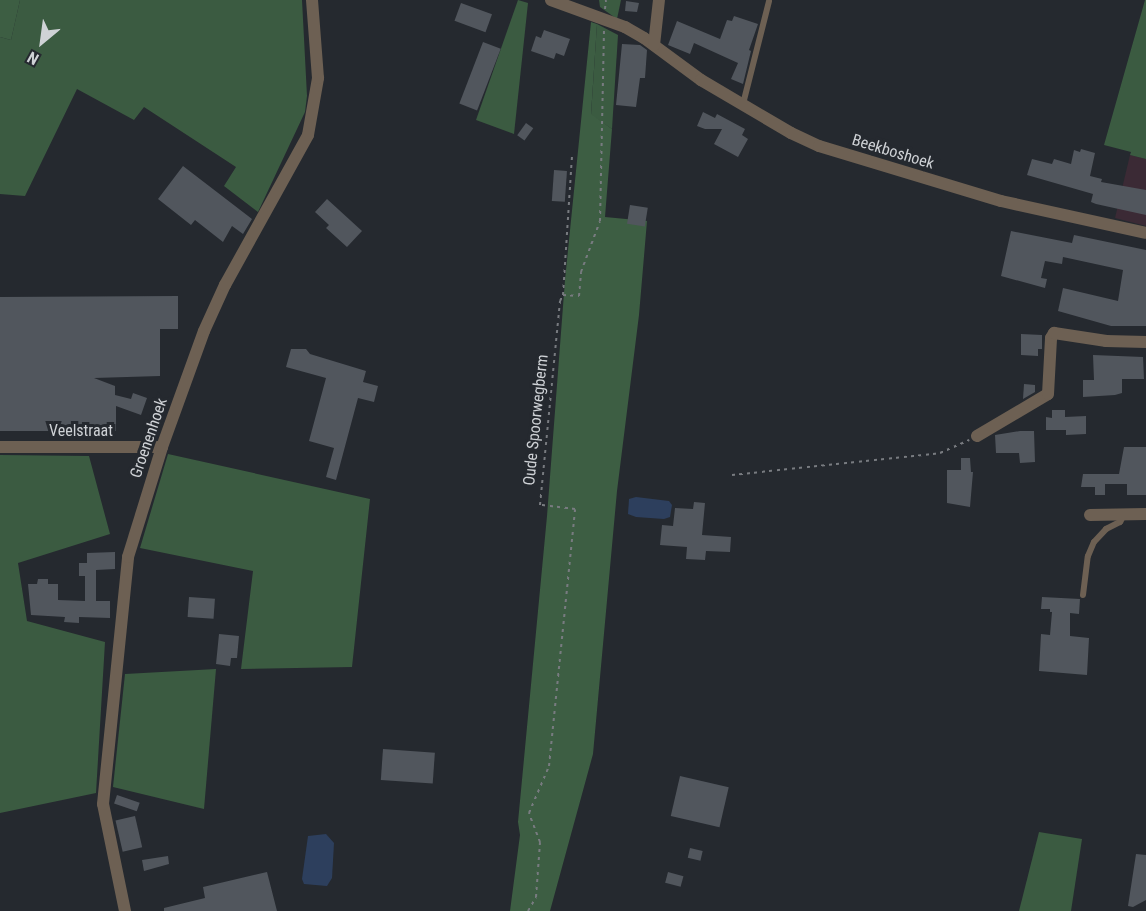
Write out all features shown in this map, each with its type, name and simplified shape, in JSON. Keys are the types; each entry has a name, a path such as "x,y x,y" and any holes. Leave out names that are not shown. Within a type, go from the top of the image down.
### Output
{"street":[{"name":"Groenenhoek","path":"125,911 105,823 104,788 128,557 162,447 216,304 308,135 318,78 312,0"},
{"name":"Beekboshoek","path":"551,0 625,27 654,45 688,71 791,133 857,159 1001,201 1146,233"},
{"path":"654,45 659,0"},
{"path":"977,436 1048,394 1051,338 1054,333 1106,341 1146,342"},
{"name":"Veelstraat","path":"0,447 162,447"},
{"path":"1090,515 1146,514"}],"lane":[{"path":"743,104 769,1"},
{"path":"1083,595 1088,556 1094,542 1106,529 1120,522 1124,514"}],"path":[{"path":"572,155 563,295 579,296 580,272 600,221 604,19"},
{"name":"Oude Spoorwegberm","path":"528,911 536,897 540,842 529,813 549,766 575,509 540,505 560,301 563,295"},
{"path":"732,475 939,453 977,436"}],"shaded area":[{"path":"1130,155 1146,159 1146,226 1115,218"}],"green space":[{"path":"0,0 20,0 11,40 0,37"},
{"path":"20,0 302,0 307,96 305,112 258,212 224,186 236,167 144,107 134,120 77,89 25,196 0,194 0,37 11,40"},
{"path":"518,0 528,3 514,134 476,120"},
{"path":"599,0 621,0 617,19 600,7"},
{"path":"1145,0 1146,159 1130,155 1131,152 1104,145"},
{"path":"591,22 597,24 591,114 612,129 605,217 647,221 639,315 617,491 593,754 550,911 510,911 520,835 518,822 547,516 565,280"},
{"path":"597,24 618,35 612,129 591,115"},
{"path":"168,454 370,499 352,667 241,669 253,571 140,548"},
{"path":"0,455 89,456 110,534 18,563 27,621 105,642 96,793 0,813"},
{"path":"216,669 204,809 113,787 125,674"},
{"path":"1039,832 1082,839 1071,911 1019,911"}],"water":[{"path":"636,497 669,501 672,505 670,517 664,519 636,517 628,514 629,499"},
{"path":"326,834 334,843 332,878 327,886 304,884 302,879 308,836"}],"building":[{"path":"626,1 639,3 637,12 625,11"},
{"path":"461,3 492,14 486,32 455,21"},
{"path":"734,16 758,24 749,50 751,51 743,84 731,79 738,63 694,43 690,54 668,45 677,21 720,39 727,20 732,21"},
{"path":"544,30 570,39 564,56 556,53 554,59 531,51 536,36 541,38"},
{"path":"483,42 501,49 477,110 459,104"},
{"path":"622,44 640,45 647,50 645,78 640,78 636,107 616,105"},
{"path":"703,112 715,118 717,114 745,129 742,135 748,139 738,157 714,144 722,129 705,129 697,126"},
{"path":"526,123 533,128 524,140 517,135"},
{"path":"1081,149 1095,153 1090,176 1102,179 1101,182 1146,190 1146,215 1096,204 1091,202 1093,194 1027,175 1032,159 1052,164 1054,159 1071,164 1074,150 1080,152"},
{"path":"183,166 252,219 243,234 232,226 223,242 195,220 191,225 158,199"},
{"path":"554,170 567,171 565,202 552,201"},
{"path":"327,199 362,231 347,247 326,228 329,225 315,212"},
{"path":"630,205 648,208 645,227 627,224"},
{"path":"1011,231 1072,243 1074,235 1146,250 1146,326 1111,326 1058,311 1063,288 1118,301 1123,270 1063,257 1062,264 1045,261 1041,278 1047,279 1045,288 1001,276"},
{"path":"178,296 178,329 160,329 160,376 94,378 115,386 115,395 131,399 133,393 147,398 141,415 116,406 116,431 0,431 0,297"},
{"path":"1021,334 1042,335 1042,349 1038,349 1038,356 1021,355"},
{"path":"291,349 306,349 310,354 366,371 363,382 378,386 374,402 358,398 336,480 326,477 334,448 309,441 326,378 286,367"},
{"path":"1093,355 1143,357 1144,379 1122,379 1122,393 1083,397 1083,380 1094,380"},
{"path":"1024,384 1035,385 1035,392 1023,399"},
{"path":"1052,410 1065,410 1065,417 1086,416 1086,434 1066,435 1066,430 1046,430 1046,417 1052,418"},
{"path":"1034,431 1035,462 1020,463 1019,453 996,453 995,435"},
{"path":"1124,447 1146,447 1146,495 1127,495 1127,484 1105,484 1105,495 1095,495 1095,487 1081,487 1083,474 1119,474"},
{"path":"961,458 970,458 971,472 973,472 970,507 947,503 947,470 961,470"},
{"path":"694,502 705,503 702,535 731,537 730,552 706,551 705,560 686,559 687,547 660,545 662,525 673,526 675,508 693,509"},
{"path":"115,552 115,569 96,570 96,601 110,601 110,618 79,617 79,623 64,622 65,617 31,615 28,584 37,584 38,579 48,579 48,584 58,584 58,600 85,601 85,576 79,576 79,563 87,563 87,553"},
{"path":"189,597 215,599 214,619 188,617"},
{"path":"1042,597 1080,599 1079,614 1070,613 1070,636 1089,638 1087,675 1039,671 1041,634 1050,635 1052,612 1050,609 1041,609"},
{"path":"219,634 239,636 237,658 231,658 230,666 216,664"},
{"path":"383,749 435,753 433,784 381,780"},
{"path":"680,776 729,787 719,827 671,816"},
{"path":"117,795 140,803 137,811 114,804"},
{"path":"135,816 142,847 123,852 116,820"},
{"path":"690,848 703,851 700,861 688,858"},
{"path":"1136,854 1146,855 1146,900 1133,907 1128,906"},
{"path":"168,856 169,864 144,871 142,860"},
{"path":"267,872 277,911 164,911 164,908 205,898 203,887"},
{"path":"668,872 683,876 681,887 665,883"}]}
